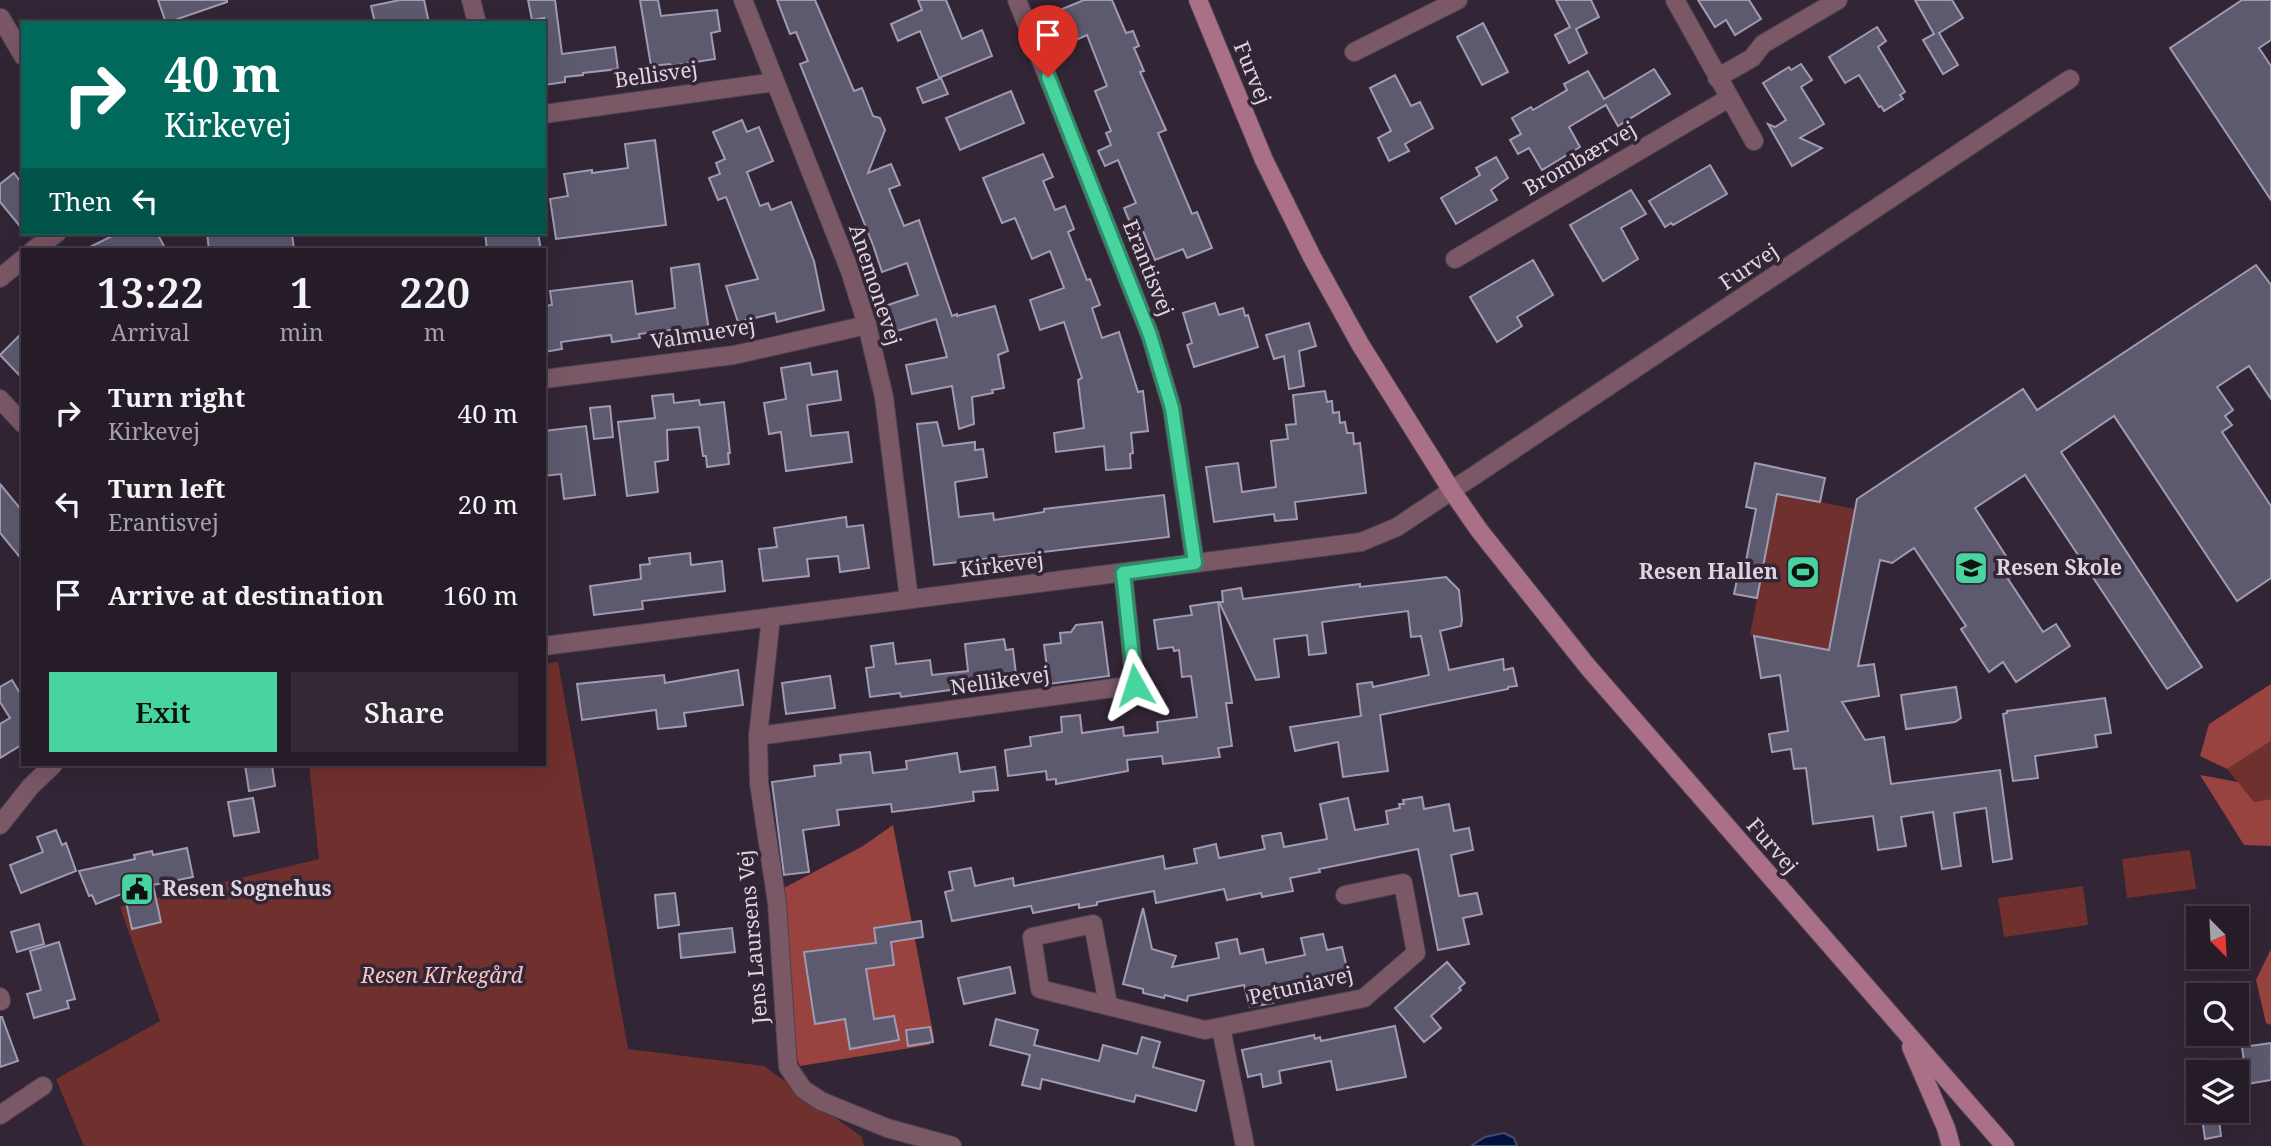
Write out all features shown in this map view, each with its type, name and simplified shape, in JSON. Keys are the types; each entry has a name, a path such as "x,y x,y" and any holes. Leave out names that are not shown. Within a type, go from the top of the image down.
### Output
{"main road":[{"name":"Furvej","path":"1198,0 1264,160 1312,257 1360,344 1479,530 1588,667 2005,1146"},
{"name":"Furvej","path":"1904,1031 1946,1128 1951,1146"}],"street":[{"path":"471,0 476,21"},
{"name":"Anemonevej","path":"743,0 850,271 867,325 884,397 909,599"},
{"name":"Erantisvej","path":"1017,0 1150,335 1172,408 1195,563"},
{"path":"1354,52 1458,0"},
{"path":"1675,0 1754,141"},
{"path":"1717,78 1752,58 1763,44 1838,0"},
{"path":"1,18 21,53"},
{"name":"Furvej","path":"1452,491 2070,79"},
{"name":"Bellisvej","path":"546,114 775,82"},
{"name":"Brombærvej","path":"1455,259 1729,98"},
{"path":"36,248 54,235"},
{"path":"0,278 21,261"},
{"name":"Valmuevej","path":"546,379 734,355 867,325"},
{"path":"0,399 21,422"},
{"name":"Kirkevej","path":"546,646 1362,541 1397,527 1452,491"},
{"name":"Nellikevej","path":"758,736 1135,685 1123,573"},
{"name":"Jens Laursens Vej","path":"771,617 758,736 759,782 777,903 788,1067 803,1089 821,1101 887,1128 953,1146"},
{"path":"0,825 31,786 52,766"},
{"name":"Petuniavej","path":"1108,1004 1093,924 1032,937 1040,989 1205,1030 1364,998 1416,953 1403,883 1345,894"},
{"path":"1221,1028 1245,1146"},
{"path":"0,1115 43,1086"}],"green space":[{"name":"Resen Hallen","path":"1777,494 1855,509 1829,650 1750,635"},
{"name":"Resen KIrkegård","path":"558,662 628,1049 764,1066 862,1137 864,1146 84,1146 56,1079 160,1021 120,907 319,859 309,766 546,766 546,664"},
{"path":"2271,741 2271,799 2254,802 2227,769"},
{"path":"2190,850 2196,889 2127,898 2122,859"},
{"path":"2083,886 2088,925 2004,937 1998,898"}],"shaded area":[{"path":"2271,684 2271,741 2227,769 2200,756 2209,724"},
{"path":"2200,775 2238,782 2254,802 2271,799 2271,846 2244,845"},
{"path":"893,825 934,1038 929,1045 800,1066 796,1057 782,889 863,846"},
{"path":"2271,949 2271,1025 2266,1023 2256,980"}],"water":[{"path":"1504,1133 1514,1138 1517,1146 1471,1146 1485,1137"}],"building":[{"path":"158,0 227,0 172,21 165,21"},
{"path":"400,0 424,0 429,21 375,21 371,6"},
{"path":"528,0 555,0 562,54 615,47 618,69 583,73 565,77 565,82 546,85 546,21 544,18 532,20"},
{"path":"640,0 658,0 661,16 717,10 720,31 711,33 715,59 671,66 651,66"},
{"path":"777,0 815,0 854,91 862,88 873,116 880,118 885,130 868,173 891,164 900,185 889,189 904,226 919,220 952,316 995,306 1008,351 998,355 1004,388 972,397 974,424 959,429 952,386 912,394 906,365 947,357 936,319 897,331 888,305 918,295 907,263 882,272 800,64 808,61 796,32 790,34"},
{"path":"918,0 946,0 962,39 982,30 992,56 939,78 920,31 898,41 891,24 922,10"},
{"path":"1084,0 1112,0 1126,33 1133,31 1139,46 1134,48 1144,71 1140,72 1166,130 1158,133 1192,214 1197,212 1212,248 1187,258 1183,249 1155,260 1141,226 1133,230 1124,208 1136,203 1118,160 1105,166 1098,151 1111,145 1106,133 1111,131 1095,91 1107,86 1087,35 1076,40 1062,9"},
{"path":"1556,0 1591,0 1599,17 1576,29 1587,53 1569,63 1555,35 1570,27"},
{"path":"1698,0 1749,0 1761,19 1735,35 1726,20 1715,27"},
{"path":"1915,0 1952,0 1963,18 1939,33 1958,65 1943,74 1923,40 1934,34"},
{"path":"2242,0 2271,0 2271,40 2259,48 2271,66 2271,200 2170,48"},
{"path":"1483,23 1508,72 1482,85 1457,37"},
{"path":"1877,27 1886,41 1878,47 1905,92 1900,95 1903,99 1884,111 1859,75 1845,83 1829,57"},
{"path":"1801,64 1812,80 1801,87 1824,124 1800,138 1822,148 1792,166 1768,124 1775,127 1786,120 1763,83 1789,67 1791,70"},
{"path":"1654,69 1670,94 1618,126 1606,105 1569,127 1580,147 1542,170 1529,148 1518,154 1510,140 1521,134 1512,118 1531,107 1533,110 1567,90 1564,84 1588,71 1604,99"},
{"path":"1395,75 1411,106 1420,102 1433,128 1405,144 1409,151 1389,161 1378,138 1391,131 1370,88"},
{"path":"941,78 948,94 923,103 917,88"},
{"path":"1011,91 1024,123 960,150 946,118"},
{"path":"742,120 747,132 759,127 773,161 747,172 760,206 768,203 771,210 791,202 814,261 824,310 777,322 775,313 738,322 726,286 758,279 726,197 718,200 709,178 720,174 716,163 725,159 713,132"},
{"path":"655,140 666,225 556,239 550,199 568,196 564,174 628,168 625,144"},
{"path":"1043,154 1053,177 1043,181 1055,210 1065,206 1074,229 1068,232 1100,305 1092,308 1102,338 1119,332 1138,392 1143,391 1148,431 1131,433 1131,468 1106,470 1104,446 1056,452 1054,433 1084,428 1078,380 1082,378 1064,322 1040,330 1030,300 1064,288 1050,251 1032,259 1015,218 1002,223 983,178"},
{"path":"1496,157 1508,178 1491,190 1497,200 1456,224 1441,198 1480,175 1476,168"},
{"path":"1710,165 1727,194 1665,227 1649,201"},
{"path":"14,173 21,182 21,228 0,202 0,184"},
{"path":"1631,190 1646,214 1621,228 1638,259 1603,281 1570,225"},
{"path":"114,235 158,235 165,248 88,248"},
{"path":"207,235 292,235 294,248 209,248"},
{"path":"485,235 538,235 541,248 487,248"},
{"path":"1533,260 1553,295 1517,317 1522,326 1497,342 1470,297"},
{"path":"699,264 709,331 679,336 678,329 639,334 640,338 612,342 611,335 561,342 562,349 546,352 546,306 552,305 550,291 632,281 636,314 675,308 671,268"},
{"name":"Resen Skole","path":"2256,265 2271,285 2271,399 2249,366 2217,387 2233,410 2225,416 2232,425 2222,432 2271,506 2271,578 2237,601 2114,416 2061,452 2202,667 2167,689 2025,475 1975,508 2017,573 2008,579 2043,632 2056,624 2070,646 2016,682 2003,662 1989,672 1961,629 1966,626 1914,548 1892,563 1880,560 1858,666 1874,664 1879,696 1842,702 1865,740 1884,737 1891,784 2000,770 2012,859 1993,862 1986,808 1954,813 1961,866 1942,869 1933,812 1901,817 1906,846 1878,850 1873,816 1813,824 1806,768 1794,769 1791,749 1772,752 1769,734 1788,731 1780,675 1761,678 1754,636 1829,650 1857,499 2023,389 2037,410"},
{"path":"1215,303 1219,315 1243,308 1245,316 1248,315 1258,347 1194,367 1187,345 1192,343 1183,313"},
{"path":"1309,323 1316,346 1299,351 1304,386 1289,389 1284,356 1274,359 1266,335"},
{"path":"21,334 21,377 0,355"},
{"path":"810,363 812,375 837,371 841,400 807,405 811,436 848,432 852,462 786,471 781,432 769,434 764,403 786,399 781,368"},
{"path":"1325,391 1327,402 1332,401 1333,413 1339,412 1340,423 1345,422 1347,433 1353,433 1354,444 1360,443 1366,493 1295,502 1297,519 1275,521 1274,514 1214,522 1206,467 1238,463 1242,492 1276,487 1271,441 1288,439 1286,425 1296,424 1293,395"},
{"path":"673,394 674,403 699,400 700,405 724,402 729,464 707,467 699,427 667,430 668,460 655,462 658,492 627,496 618,422 655,418 652,396"},
{"path":"610,406 613,437 594,439 590,408"},
{"path":"937,422 943,446 975,442 975,450 983,449 987,477 955,482 959,517 993,513 994,520 1044,512 1044,509 1164,495 1169,537 934,565 917,424"},
{"path":"586,426 595,495 564,499 561,474 546,476 546,431"},
{"path":"1755,463 1825,478 1820,502 1777,494 1757,598 1734,594 1741,560 1746,561 1756,509 1746,507"},
{"path":"0,484 21,510 21,559 0,533"},
{"path":"846,517 847,527 863,525 869,568 840,572 838,556 807,559 809,576 763,581 759,549 777,547 774,528"},
{"path":"690,553 691,565 722,561 725,591 642,601 643,609 594,615 590,586 641,579 640,565 650,564 649,558"},
{"path":"1446,577 1459,590 1462,620 1461,626 1440,631 1449,670 1503,659 1504,670 1513,668 1517,686 1380,715 1388,771 1343,777 1338,742 1295,751 1290,727 1361,716 1357,684 1372,682 1373,687 1429,675 1421,636 1411,637 1408,611 1322,622 1326,653 1309,655 1307,635 1274,639 1279,677 1256,680 1219,602 1223,602 1222,591 1241,588 1243,599 1360,584 1360,587"},
{"path":"1218,602 1232,703 1226,703 1232,746 1218,748 1220,757 1163,764 1162,756 1127,760 1128,771 1056,784 1056,779 1047,780 1046,771 1008,776 1005,750 1031,746 1030,737 1062,732 1061,717 1080,715 1082,733 1123,727 1124,736 1158,732 1157,722 1197,717 1191,676 1182,677 1179,650 1174,651 1173,647 1158,649 1154,620 1192,615 1190,606"},
{"path":"1102,622 1109,676 1049,684 1044,645 1061,643 1060,633 1071,632 1076,625"},
{"path":"1004,639 1006,650 1013,649 1017,683 967,689 968,693 950,695 950,690 901,697 900,693 870,697 866,668 874,667 871,646 893,643 896,664 930,660 932,675 968,671 965,644"},
{"path":"738,670 743,705 684,713 686,726 658,729 656,710 582,720 577,684 664,675 665,683"},
{"path":"830,676 835,708 786,714 782,683"},
{"path":"12,680 21,695 21,745 0,758 0,724 10,718 0,702 0,687"},
{"path":"1956,687 1961,718 1955,722 1906,729 1901,695"},
{"path":"2105,698 2111,733 2095,735 2097,747 2035,756 2038,778 2013,781 2003,714 2007,711"},
{"path":"870,752 873,773 907,769 906,761 957,753 960,772 995,767 998,790 973,792 974,801 892,812 891,804 837,810 839,825 803,830 809,872 784,875 772,782 815,776 814,766 841,763 840,755"},
{"path":"245,766 272,766 275,786 249,791"},
{"path":"1422,797 1424,809 1449,804 1454,831 1469,828 1473,850 1451,855 1459,896 1477,893 1482,914 1463,918 1469,944 1438,950 1418,849 1319,869 1320,872 1290,878 1293,891 1262,897 1261,893 1227,900 1224,889 1156,903 1154,891 1079,908 1079,904 1033,913 1031,906 952,921 945,892 953,890 949,872 971,868 975,886 1013,878 1014,886 1163,856 1165,869 1197,863 1194,849 1216,844 1219,858 1265,849 1262,836 1281,833 1284,847 1327,839 1320,804 1348,798 1355,830 1388,824 1386,811 1400,808 1399,804 1404,804 1403,800"},
{"path":"253,798 259,832 234,836 228,802"},
{"path":"56,830 62,845 66,843 76,871 21,893 10,865 43,852 37,837"},
{"name":"Resen Sognehus","path":"187,848 193,877 153,885 161,922 132,929 124,893 96,904 92,895 89,896 79,871 135,859 134,855 152,851 153,855"},
{"path":"675,893 679,925 658,928 655,895"},
{"path":"1143,908 1152,949 1176,956 1172,967 1219,958 1216,943 1237,939 1240,954 1263,949 1266,963 1305,955 1301,938 1323,934 1327,950 1342,947 1349,977 1273,993 1273,1003 1250,1007 1244,985 1188,996 1187,1001 1143,993 1143,989 1123,984"},
{"path":"921,921 923,937 891,942 894,965 866,969 874,1019 894,1016 899,1040 850,1049 845,1019 815,1024 804,952 876,943 874,928"},
{"path":"39,924 44,944 17,952 11,932"},
{"path":"732,928 735,952 681,958 679,934"},
{"path":"59,942 75,999 67,1001 69,1008 34,1018 27,994 41,990 30,951"},
{"path":"1447,962 1465,983 1459,988 1461,990 1431,1016 1441,1028 1424,1042 1395,1008"},
{"path":"1010,967 1015,993 964,1004 958,978"},
{"path":"0,1017 18,1061 0,1067"},
{"path":"996,1019 1038,1030 1034,1045 1099,1061 1103,1045 1137,1054 1142,1037 1160,1042 1153,1067 1204,1081 1196,1111 1136,1095 1134,1102 1042,1079 1040,1089 1022,1085 1030,1055 990,1045"},
{"path":"1395,1026 1406,1077 1337,1090 1331,1061 1279,1071 1281,1083 1263,1087 1261,1074 1248,1077 1242,1050 1314,1035 1315,1039 1320,1037 1321,1041"},
{"path":"930,1027 933,1042 908,1046 906,1030"},
{"path":"2271,1043 2271,1080 2249,1084 2249,1060 2244,1060 2242,1047"},
{"path":"2203,1123 2219,1123 2221,1136 2205,1139"}],"place":[{"name":"Resen Skole","path":"1971,568"},
{"name":"Resen Hallen","path":"1803,572"},
{"name":"Resen Sognehus","path":"137,889"}],"route":[{"path":"1048,77 1150,335 1172,408 1195,563 1123,573 1135,685"}]}
